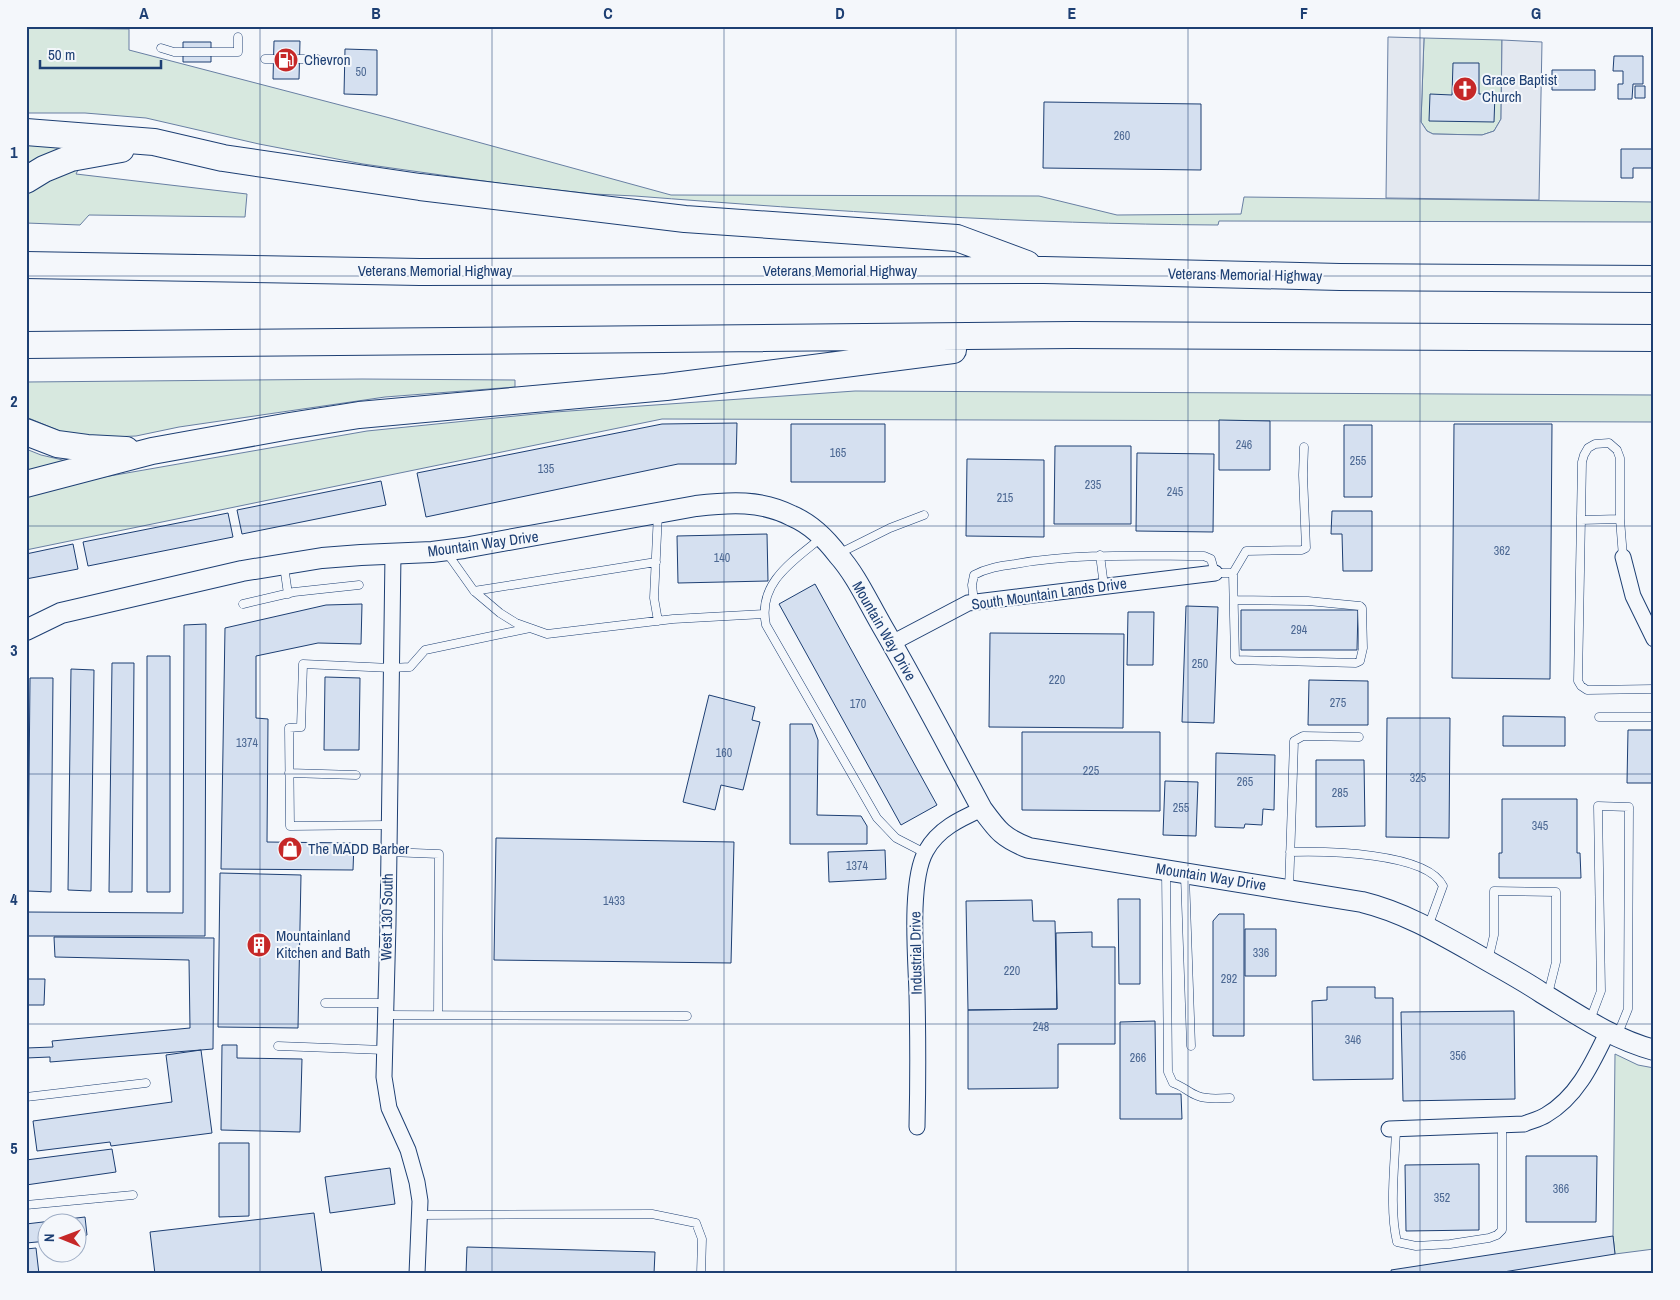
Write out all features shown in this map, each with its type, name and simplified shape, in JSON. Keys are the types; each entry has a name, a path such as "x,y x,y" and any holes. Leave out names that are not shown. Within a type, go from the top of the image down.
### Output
{"highway":[{"path":"26,132 154,142 223,158 469,193 685,219 957,238 1044,270"},
{"path":"26,180 44,169 70,158 154,142"},
{"name":"Veterans Memorial Highway","path":"26,265 420,272 1044,270 1330,277 1654,279"},
{"path":"26,484 152,451 359,415 666,387 1073,335"},
{"path":"26,345 1073,335 1654,338"},
{"path":"26,432 58,444 87,448 152,451"}],"street":[{"name":"Mountain Way Drive","path":"26,630 61,613 242,571 332,557 445,551 554,533 696,506 732,502 752,504 792,516 811,527 838,554 848,567 892,643 982,809 998,831 1016,843 1029,848 1362,902 1384,908 1428,927 1612,1035 1654,1050"},
{"name":"West 130 South","path":"393,554 384,1076 389,1108 413,1166 420,1202 417,1274"},
{"path":"1623,557 1633,596 1654,639"},
{"name":"South Mountain Lands Drive","path":"892,643 968,603 1215,573"},
{"name":"Industrial Drive","path":"917,1128 918,1058 915,903 919,871 924,853 933,839 951,824 982,809"},
{"path":"1392,1129 1524,1124 1545,1116 1564,1102 1579,1084 1612,1035"}],"lane":[{"path":"161,48 174,52 238,52 238,36"},
{"path":"265,59 317,59"},
{"path":"1623,557 1620,519 1620,458 1617,450 1609,443 1595,444 1588,448 1584,455 1578,681 1587,690 1654,689"},
{"path":"1234,600 1308,601 1360,606 1362,608 1363,648 1360,661 1356,663 1237,660 1235,658 1233,573 1246,551 1302,550 1306,548 1303,475 1304,447"},
{"path":"658,513 654,598 658,620"},
{"path":"838,554 890,528 924,515"},
{"path":"1581,520 1620,519"},
{"path":"822,537 787,567 774,581 766,599 764,614 766,626 877,818 896,838 924,853"},
{"path":"445,551 474,591 500,613 516,623 547,634 658,620 764,614"},
{"path":"974,602 972,585 974,575 984,569 1040,559 1100,555 1204,556 1211,559 1215,573 1233,573"},
{"path":"1100,555 1104,586"},
{"path":"474,591 656,562"},
{"path":"284,564 288,594"},
{"path":"243,604 288,594 359,585"},
{"path":"389,825 290,826 289,728 301,727 303,664 391,668 410,667 425,650 530,628"},
{"path":"1599,717 1654,717"},
{"path":"1289,890 1294,741 1303,736 1358,737"},
{"path":"289,773 356,774"},
{"path":"1589,1022 1601,991 1598,806 1629,807 1628,1009 1612,1035"},
{"path":"1290,852 1321,851 1406,862 1438,877 1443,886 1428,927"},
{"path":"389,852 439,854 438,1016"},
{"path":"1176,871 1191,1046"},
{"path":"1176,871 1168,1072 1173,1083 1183,1086 1196,1096 1206,1099 1230,1098"},
{"path":"1488,961 1494,935 1494,891 1556,892 1556,962 1547,996"},
{"path":"325,1002 438,1016 687,1016"},
{"path":"278,1046 384,1050"},
{"path":"26,1097 146,1083"},
{"path":"1392,1129 1394,1216 1397,1242 1416,1246 1450,1244 1489,1238 1497,1235 1502,1230 1502,1125"},
{"path":"26,1205 133,1195"},
{"path":"420,1215 652,1214 696,1222 702,1239 701,1274"}],"shaded area":[{"path":"26,28 129,29 129,50 390,118 671,195 1039,196 1117,215 1241,214 1244,197 1654,202 1654,222 1219,221 1218,225 1072,222 926,216 781,207 593,194 512,185 363,164 259,144 146,118 85,113 26,113"},
{"path":"1388,37 1424,38 1421,122 1427,131 1433,134 1482,135 1494,131 1501,119 1502,40 1542,42 1539,200 1386,198"},
{"path":"1424,38 1502,40 1501,119 1494,131 1482,135 1433,134 1427,131 1421,122"},
{"path":"26,145 72,146 26,168"},
{"path":"80,166 76,174 247,194 245,217 89,215 80,225 26,223 26,192"},
{"path":"362,379 515,380 515,387 385,397 179,427 136,436 113,437 67,434 26,417 26,382"},
{"path":"855,391 1654,395 1654,422 662,419 26,550 26,494 41,488 367,431 555,412"},
{"path":"26,449 41,455 67,461 26,474"},
{"path":"1615,1054 1638,1065 1654,1068 1654,1249 1615,1254 1613,1236"}],"building":[{"name":"Chevron","path":"274,41 300,41 299,79 273,79"},
{"path":"183,42 211,42 211,62 183,62"},
{"path":"345,49 377,50 377,95 344,94"},
{"path":"1614,56 1643,56 1643,84 1633,84 1632,99 1618,99 1618,84 1623,84 1623,71 1613,71"},
{"name":"Grace Baptist Church","path":"1453,63 1479,63 1479,94 1495,94 1494,122 1429,121 1430,94 1452,95"},
{"path":"1552,70 1595,70 1595,90 1552,90"},
{"path":"1635,86 1645,86 1645,98 1635,98"},
{"path":"1044,102 1201,104 1201,170 1043,168"},
{"path":"1621,149 1654,149 1654,168 1633,168 1633,178 1621,178"},
{"path":"1219,420 1270,421 1270,470 1219,470"},
{"path":"737,423 736,464 678,464 426,517 417,473 662,424"},
{"path":"791,424 885,424 885,482 791,482"},
{"path":"1454,424 1552,424 1550,679 1452,678"},
{"path":"1344,425 1372,425 1372,497 1344,497"},
{"path":"1055,446 1131,446 1131,524 1054,524"},
{"path":"1137,453 1214,454 1213,532 1136,531"},
{"path":"967,459 1044,460 1044,537 966,536"},
{"path":"381,481 386,505 242,534 237,510"},
{"path":"1332,511 1372,511 1372,571 1343,571 1342,534 1331,534"},
{"path":"228,513 233,537 88,566 83,542"},
{"path":"767,534 768,581 678,583 677,536"},
{"path":"73,544 78,569 26,579 26,554"},
{"path":"815,584 937,805 901,825 779,604"},
{"path":"362,604 361,644 318,643 256,656 256,718 268,719 267,842 354,843 353,870 221,869 225,628 326,605"},
{"path":"1186,606 1218,607 1214,723 1182,722"},
{"path":"1241,610 1358,610 1357,650 1241,650"},
{"path":"1128,612 1154,612 1153,665 1127,665"},
{"path":"206,624 205,936 26,936 26,912 183,913 184,625"},
{"path":"990,633 1124,634 1123,728 989,727"},
{"path":"147,656 170,656 170,892 147,892"},
{"path":"112,663 134,663 132,892 109,892"},
{"path":"71,669 94,670 91,891 68,890"},
{"path":"325,677 360,678 359,750 324,750"},
{"path":"30,678 53,678 51,892 28,891"},
{"path":"1309,680 1368,681 1368,725 1308,725"},
{"path":"709,695 755,707 752,720 760,722 743,790 721,785 715,810 683,802"},
{"path":"1503,716 1565,717 1565,746 1503,746"},
{"path":"1387,718 1450,718 1449,838 1386,837"},
{"path":"790,724 812,724 818,740 817,815 861,816 867,826 867,844 790,844"},
{"path":"1628,730 1654,730 1654,783 1627,783"},
{"path":"1022,732 1160,732 1160,811 1022,810"},
{"path":"1216,753 1275,755 1274,810 1263,809 1262,825 1245,824 1244,828 1215,827"},
{"path":"1316,760 1364,760 1365,826 1316,827"},
{"path":"1165,781 1198,782 1196,836 1163,835"},
{"path":"1502,799 1577,799 1577,853 1580,853 1581,878 1499,878 1499,853 1502,853"},
{"path":"496,838 734,842 731,963 494,960"},
{"path":"885,850 886,879 829,882 828,852"},
{"name":"Mountainland Kitchen and Bath","path":"220,873 301,875 298,1028 218,1027"},
{"path":"1118,899 1140,899 1140,984 1119,984"},
{"path":"1032,900 1033,921 1055,921 1057,1009 968,1010 966,901"},
{"path":"1219,914 1244,914 1244,1036 1213,1036 1213,921"},
{"path":"1245,929 1276,929 1276,976 1245,976"},
{"path":"1092,932 1092,947 1115,947 1115,1044 1058,1044 1058,1088 968,1089 968,1010 1057,1009 1056,933"},
{"path":"54,937 214,938 213,1049 50,1062 50,1057 26,1058 26,1048 53,1047 52,1041 190,1028 189,960 55,957"},
{"path":"26,979 45,979 44,1005 26,1005"},
{"path":"1327,987 1375,987 1375,998 1393,998 1393,1079 1313,1080 1312,1001 1327,1000"},
{"path":"1514,1011 1515,1099 1403,1101 1401,1012"},
{"path":"1155,1021 1156,1094 1181,1094 1182,1119 1120,1119 1120,1022"},
{"path":"222,1045 237,1045 237,1058 302,1059 300,1132 221,1130"},
{"path":"201,1050 212,1133 111,1146 110,1142 37,1151 33,1121 172,1102 166,1055"},
{"path":"219,1143 249,1143 249,1216 219,1217"},
{"path":"112,1149 116,1172 26,1185 26,1160"},
{"path":"1526,1156 1597,1156 1596,1222 1526,1222"},
{"path":"1479,1164 1479,1230 1406,1231 1405,1165"},
{"path":"390,1168 395,1204 330,1213 325,1177"},
{"path":"314,1213 322,1274 155,1274 150,1232"},
{"path":"38,1223 38,1242 26,1243 26,1224"},
{"path":"1613,1236 1615,1254 1491,1274 1392,1274 1391,1270"},
{"path":"467,1247 655,1252 654,1274 466,1274"},
{"path":"36,1248 39,1274 26,1274 26,1249"}],"place":[{"name":"Chevron","path":"286,60"},
{"name":"Grace Baptist Church","path":"1465,89"},
{"name":"The MADD Barber","path":"290,849"},
{"name":"Mountainland Kitchen and Bath","path":"259,945"}]}
